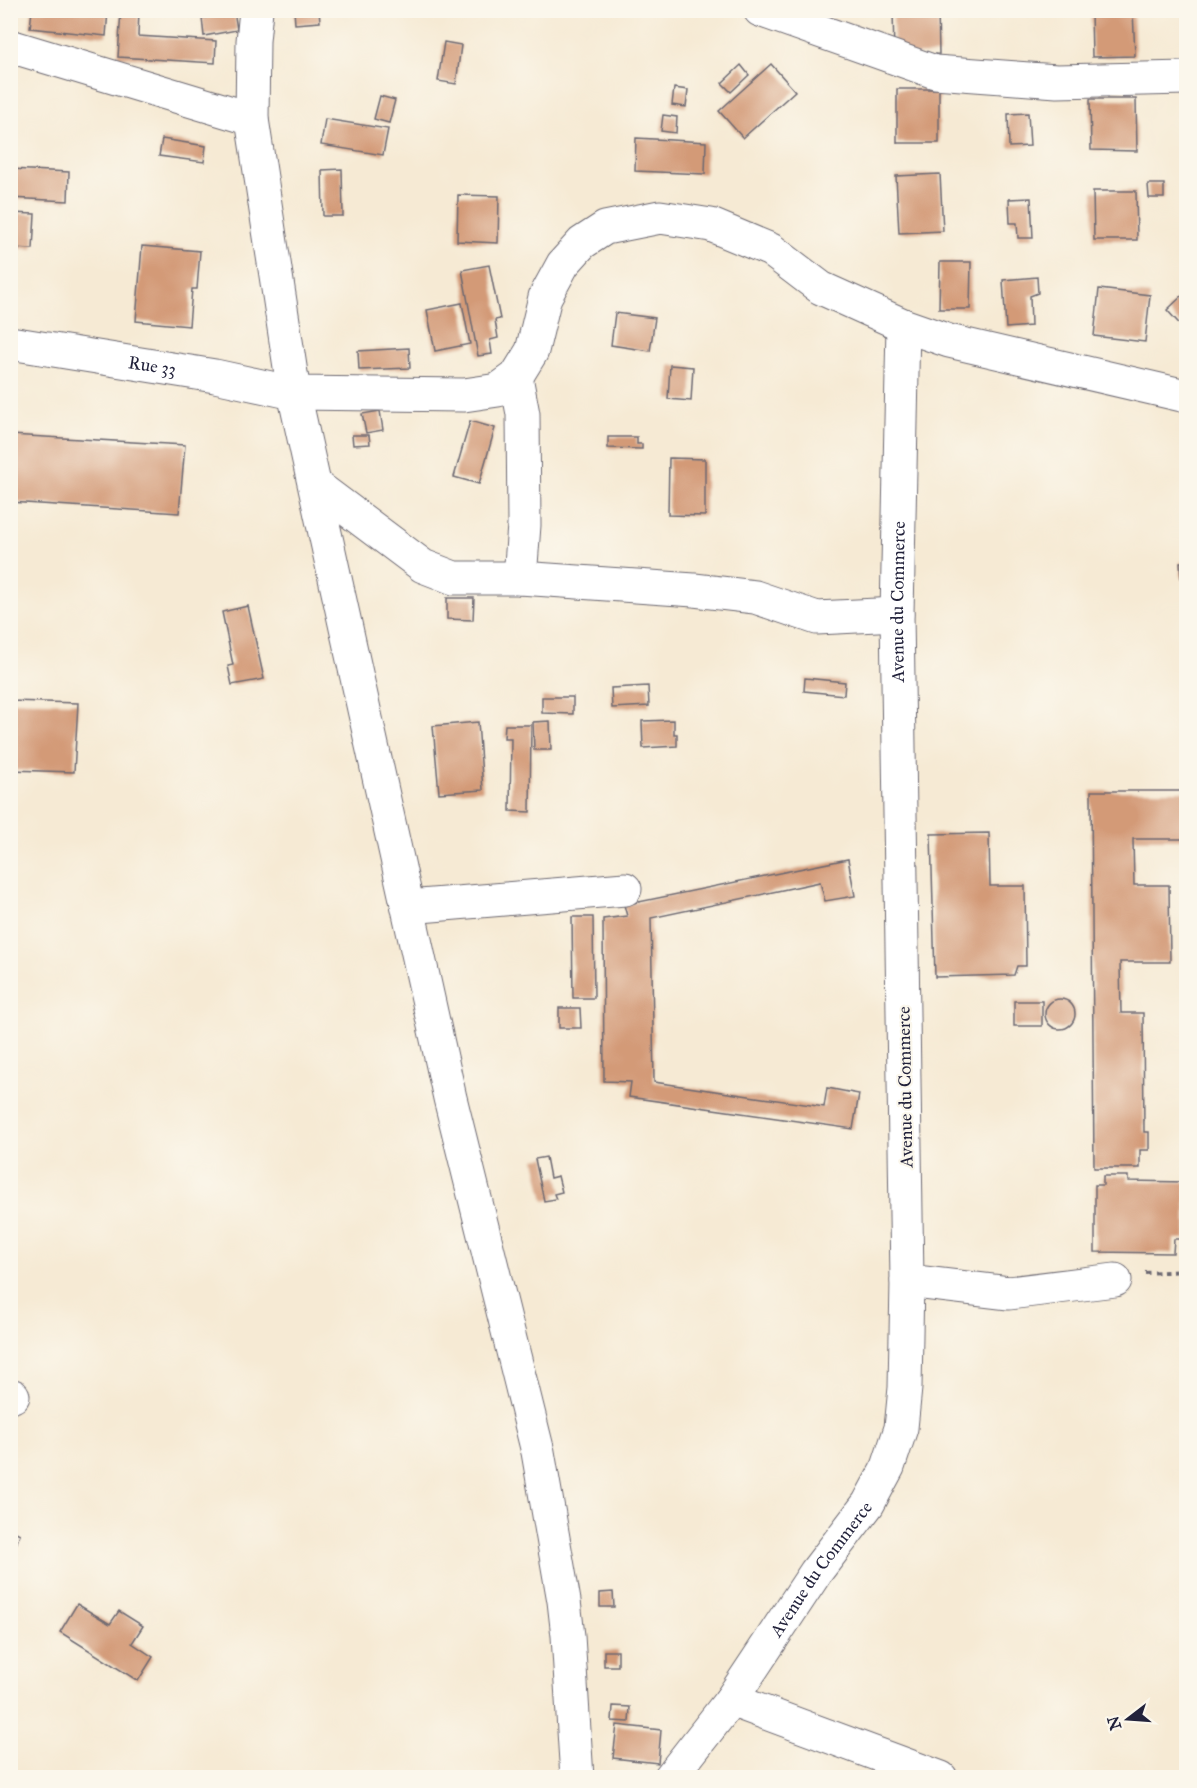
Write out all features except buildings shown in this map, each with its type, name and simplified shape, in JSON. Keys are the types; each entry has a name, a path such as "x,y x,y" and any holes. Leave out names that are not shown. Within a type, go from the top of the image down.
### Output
{"street":[{"path":"256,10 252,119 294,393 450,1098 538,1452 564,1601 577,1778"},
{"path":"760,10 935,72 1058,81 1186,78"},
{"path":"10,46 252,119"},
{"path":"520,578 524,525 523,414 516,377 532,351 545,297 563,264 582,243 605,228 660,217 711,225 771,250 821,288 903,325 949,341 1186,396"},
{"name":"Avenue du Commerce","path":"670,1778 731,1700 816,1572 868,1504 888,1467 901,1428 905,1388 907,1281 897,614 903,325"},
{"name":"Rue 33","path":"10,343 215,376 294,393 464,395 498,390 516,377"},
{"path":"315,485 423,566 454,578 520,578 694,590 755,597 817,618 897,614"},
{"path":"408,907 625,889"},
{"path":"907,1281 1008,1293 1115,1280"},
{"path":"731,1700 941,1778"}],"path":[{"path":"1115,1280 1148,1272 1186,1271"}]}
